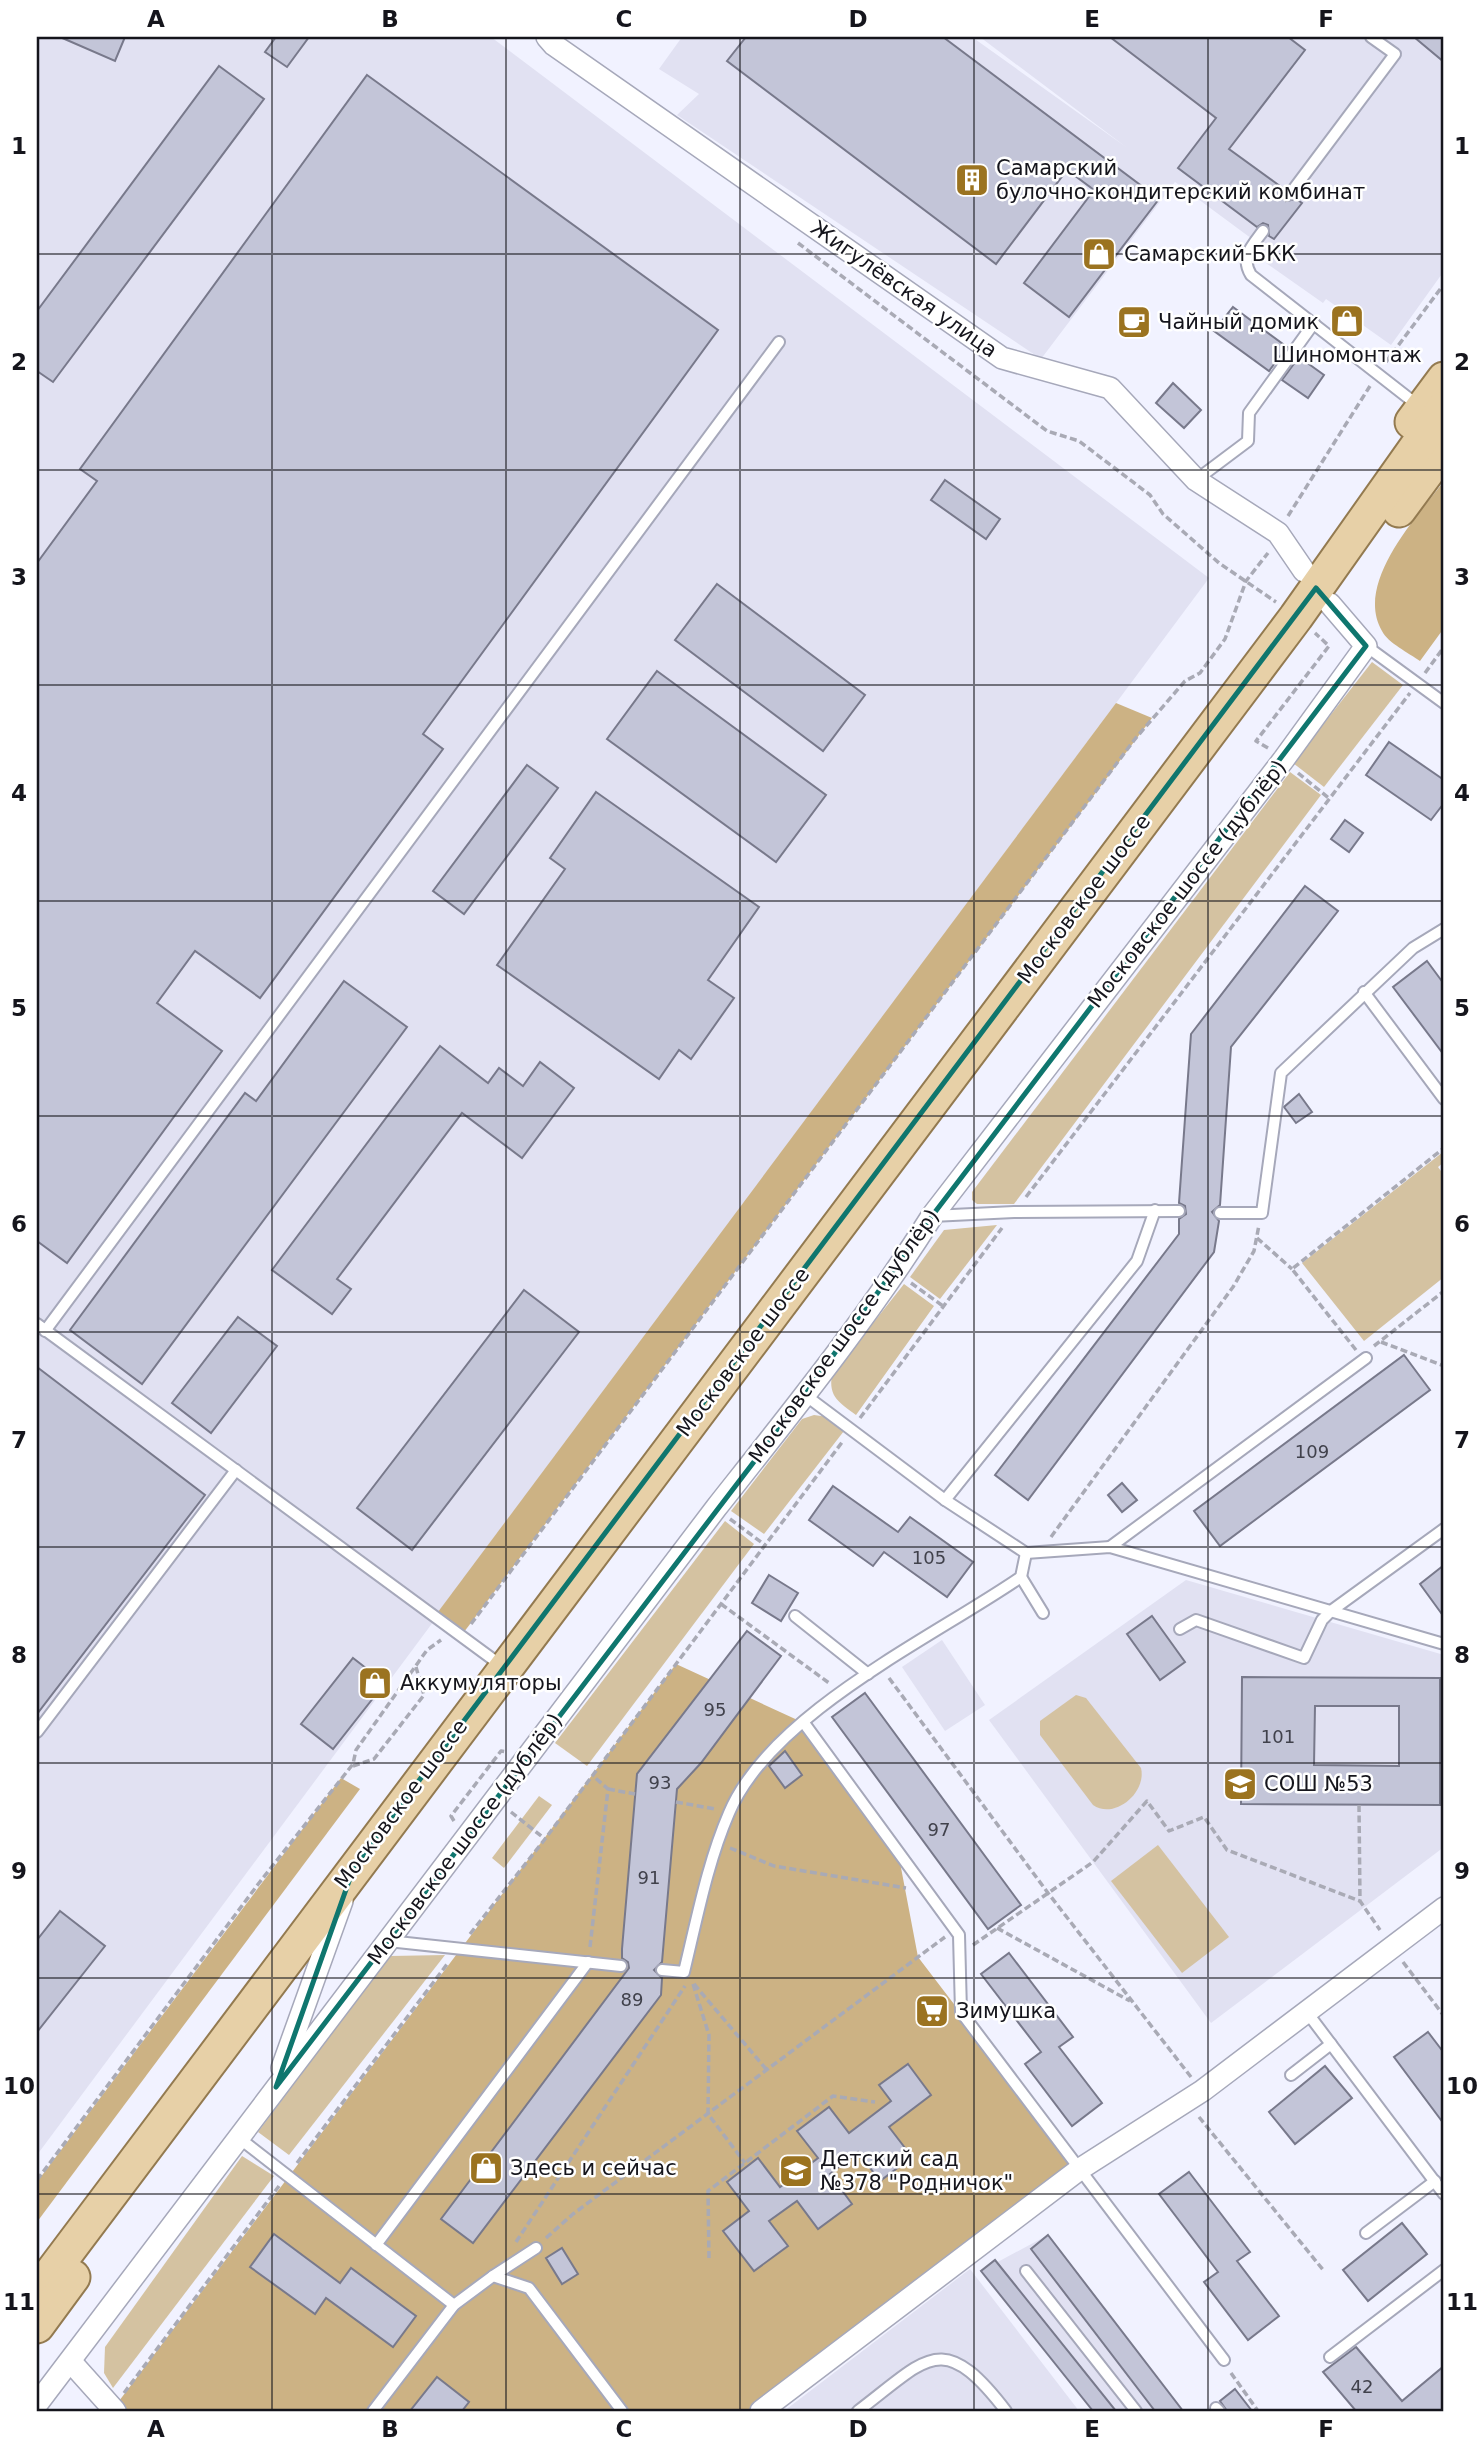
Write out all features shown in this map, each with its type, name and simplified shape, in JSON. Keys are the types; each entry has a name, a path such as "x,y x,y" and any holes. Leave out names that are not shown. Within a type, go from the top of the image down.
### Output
{"main road":[{"name":"Московское шоссе","path":"37,2326 880,1194 1437,421 1444,379"},
{"name":"Московское шоссе","path":"37,2257 497,1661 1317,587"},
{"name":"Московское шоссе","path":"37,2292 354,1867 497,1661"}],"street":[{"name":"Жигулёвская улица","path":"547,37 566,54 1002,358 1111,388 1196,480 1278,533 1317,587"},
{"path":"1317,587 1366,646"},
{"name":"Московское шоссе (дублёр)","path":"37,2404 716,1508 805,1395 896,1273 932,1216 1284,759 1366,646"},
{"name":"Московское шоссе (дублёр)","path":"276,2087 354,1867"},
{"path":"761,2411 1080,2169 1194,2096 1444,1908"},
{"path":"71,2362 114,2410"}],"lane":[{"path":"1290,194 1395,54 1371,37"},
{"path":"1263,231 1246,256 1245,265 1251,275 1437,421"},
{"path":"1196,480 1248,441 1249,413 1314,323"},
{"path":"497,1661 41,1327 779,342"},
{"path":"1366,646 1444,704"},
{"path":"1220,1213 1262,1213 1281,1073 1413,948 1444,929"},
{"path":"1364,992 1444,1099"},
{"path":"945,1500 1137,1261 1155,1210"},
{"path":"932,1216 1014,1212 1179,1211"},
{"path":"1110,1547 1366,1355"},
{"path":"805,1395 945,1500 1026,1553 1110,1547 1444,1644"},
{"path":"37,1732 236,1470"},
{"path":"1180,1629 1196,1620 1304,1658 1322,1620 1331,1611 1444,1529"},
{"path":"1026,1553 1021,1577 1043,1613"},
{"path":"662,1970 684,1972 705,1884 729,1811 759,1762 804,1723 880,1665 971,1612 1021,1577"},
{"path":"795,1616 868,1674"},
{"path":"804,1723 959,1934 961,2012 1224,2360"},
{"path":"387,1941 621,1966"},
{"path":"376,2245 588,1962"},
{"path":"1306,2011 1444,2194"},
{"path":"1291,2075 1331,2044"},
{"path":"239,2138 454,2305"},
{"path":"1366,2234 1435,2181"},
{"path":"373,2411 454,2305 536,2248"},
{"path":"1330,2357 1444,2270"},
{"path":"1026,2272 1136,2411"},
{"path":"493,2276 529,2288 622,2411"},
{"path":"858,2411 923,2362 943,2358 968,2368 1006,2411"}],"path":[{"path":"789,234 1047,431 1079,441 1150,495 1163,514 1219,563 1246,581"},
{"path":"37,2180 259,1882 351,1766 356,1750 427,1650 441,1640 461,1636 1135,738 1185,681 1200,673 1206,665 1225,639 1246,581 1267,555 1377,374 1444,284"},
{"path":"1268,748 1256,741 1329,646"},
{"path":"114,2410 288,2174 593,1776 943,1306 1444,647"},
{"path":"1291,767 1330,799"},
{"path":"1292,1269 1444,1149"},
{"path":"1040,1552 1233,1287 1254,1251 1262,1213"},
{"path":"1257,1238 1292,1269 1366,1355 1444,1291"},
{"path":"896,1273 943,1306"},
{"path":"1380,1342 1444,1366"},
{"path":"716,1508 765,1545"},
{"path":"721,1604 843,1693"},
{"path":"880,1665 1132,2002 1194,2096 1324,2272"},
{"path":"351,1766 374,1759 424,1695 416,1667"},
{"path":"451,1816 501,1751"},
{"path":"593,1776 608,1789 635,1794"},
{"path":"588,1962 608,1789"},
{"path":"496,1800 545,1839"},
{"path":"959,1954 1093,1862 1147,1801 1169,1830 1204,1816 1227,1850 1360,1901"},
{"path":"676,1802 729,1811"},
{"path":"1359,1805 1360,1901 1392,1949 1444,2016"},
{"path":"719,1843 774,1866 927,1891"},
{"path":"997,1928 1132,2002"},
{"path":"536,2248 573,2214 955,1930"},
{"path":"493,2276 690,1978 767,2069"},
{"path":"693,1983 709,2035 708,2113 745,2163"},
{"path":"709,2258 708,2191 833,2096 875,2102"},
{"path":"1224,2360 1258,2411"}],"highlighted area":[{"path":"1316,588 1366,646 932,1216 805,1395 276,2087 354,1867"}],"shaded area":[{"path":"37,37 491,37 1209,578 37,2155"},
{"path":"682,37 972,37 1126,147 980,37 1444,37 1444,271 1391,345 1326,299 1323,303 1266,263 1267,250 1175,182 1041,359 677,115 699,94 659,69"},
{"path":"1444,481 1444,628 1420,661 1394,644 1382,631 1376,612 1376,592 1392,552"},
{"path":"1372,662 1403,685 1324,787 1293,763"},
{"path":"1116,703 1152,718 461,1636 435,1616"},
{"path":"1290,772 1321,795 1014,1204 977,1204 972,1200 972,1192"},
{"path":"1443,1152 1444,1162 1438,1167 1444,1175 1444,1277 1364,1341 1302,1263"},
{"path":"997,1225 940,1299 910,1277 944,1230"},
{"path":"904,1284 934,1306 856,1415 840,1403 834,1394 832,1375"},
{"path":"814,1415 828,1417 844,1431 764,1534 731,1511 802,1419"},
{"path":"725,1521 754,1544 587,1766 555,1743"},
{"name":"СОШ №53","path":"1186,1580 1444,1655 1444,1847 1211,2023 989,1720"},
{"path":"942,1640 985,1705 945,1731 902,1667"},
{"path":"676,1664 804,1723 898,1852 918,1957 1080,2169 761,2411 115,2411 113,2409"},
{"path":"1076,1695 1086,1698 1141,1768 1142,1777 1134,1795 1119,1806 1101,1809 1093,1805 1040,1735 1040,1721"},
{"path":"341,1778 360,1789 37,2222 37,2182"},
{"path":"539,1796 552,1805 504,1868 492,1858"},
{"path":"1158,1845 1229,1937 1182,1973 1111,1881"},
{"path":"445,1955 289,2155 258,2132 390,1956"},
{"path":"242,2156 274,2176 113,2388 104,2373 105,2347"},
{"path":"1048,2235 1183,2411 1093,2411 981,2271"},
{"path":"970,2269 1079,2411 784,2411"}],"building":[{"path":"60,37 125,37 115,61"},
{"path":"276,37 309,37 287,67 265,52"},
{"name":"Самарский булочно-кондитерский комбинат","path":"746,37 943,37 1159,199 1069,317 1024,283 1094,190 1067,170 996,264 727,61"},
{"path":"1110,37 1288,37 1305,50 1229,149 1284,189 1286,201 1296,199 1302,203 1274,239 1269,236 1268,225 1263,223 1257,227 1178,168 1216,118"},
{"path":"1414,37 1444,37 1444,62"},
{"path":"219,66 264,99 53,382 37,371 37,311"},
{"path":"367,75 718,330 423,734 443,749 260,998 195,951 157,1003 222,1051 67,1263 37,1241 37,563 97,481 80,469"},
{"path":"1233,307 1287,347 1269,371 1214,331"},
{"path":"1131,310 1146,321 1137,334 1122,322"},
{"path":"1299,357 1324,375 1308,398 1282,380"},
{"path":"1173,383 1201,410 1184,428 1156,403"},
{"path":"945,480 1000,519 986,539 931,500"},
{"path":"717,584 865,695 823,751 675,640"},
{"path":"657,671 826,795 776,862 607,739"},
{"path":"1389,742 1444,780 1444,803 1431,820 1366,775"},
{"path":"527,765 558,788 464,914 433,891"},
{"path":"596,792 759,907 708,980 734,998 691,1059 679,1050 659,1079 497,965 565,869 550,858"},
{"path":"1345,820 1363,833 1349,852 1331,839"},
{"path":"1305,886 1338,911 1231,1047 1220,1205 1212,1212 1219,1221 1214,1252 1028,1500 995,1475 1179,1234 1179,1219 1186,1214 1185,1206 1179,1203 1191,1034"},
{"path":"1427,961 1444,984 1444,1055 1393,987"},
{"path":"344,981 407,1027 142,1384 70,1330 245,1093 256,1101"},
{"path":"440,1046 488,1083 499,1068 523,1086 540,1062 574,1088 522,1158 462,1113 337,1279 351,1289 332,1314 272,1270"},
{"path":"1299,1094 1312,1112 1296,1123 1284,1107"},
{"path":"524,1290 579,1332 412,1550 357,1508"},
{"path":"238,1317 277,1346 211,1433 172,1403"},
{"path":"1404,1355 1430,1390 1220,1546 1194,1511"},
{"path":"37,1367 205,1495 37,1714"},
{"path":"1122,1483 1137,1500 1122,1512 1108,1495"},
{"path":"833,1486 898,1532 910,1517 973,1562 947,1597 884,1552 873,1566 809,1520"},
{"path":"1444,1565 1444,1617 1420,1584"},
{"path":"769,1575 798,1593 781,1621 752,1603"},
{"path":"1152,1616 1185,1662 1160,1680 1127,1634"},
{"path":"747,1631 781,1656 701,1763 677,1789 662,1962 654,1970 662,1978 661,1995 473,2243 441,2219 629,1968 628,1962 622,1958 622,1949 637,1774"},
{"path":"353,1658 385,1683 333,1749 301,1724"},
{"path":"1242,1677 1440,1678 1440,1805 1241,1804","holes":["1315,1706 1399,1706 1399,1766 1314,1765"]},
{"path":"865,1693 1021,1905 988,1929 832,1717"},
{"path":"785,1751 802,1775 785,1788 769,1766"},
{"path":"60,1911 105,1946 37,2032 37,1940"},
{"path":"1009,1953 1073,2037 1059,2047 1102,2103 1072,2126 1025,2064 1041,2052 981,1974"},
{"path":"1428,2032 1444,2053 1444,2124 1394,2057"},
{"path":"908,2064 931,2095 889,2127 912,2157 880,2181 858,2152 830,2174 852,2204 818,2229 797,2201 769,2221 788,2246 754,2271 723,2231 749,2211 727,2182 758,2158 780,2187 818,2158 797,2131 829,2107 849,2133 891,2101 879,2085"},
{"path":"1325,2066 1352,2098 1295,2144 1269,2112"},
{"path":"1189,2172 1250,2252 1237,2261 1279,2316 1248,2340 1204,2282 1218,2272 1159,2194"},
{"path":"1402,2223 1427,2254 1368,2301 1343,2270"},
{"path":"274,2234 340,2283 351,2268 416,2316 393,2347 326,2298 315,2314 250,2267"},
{"path":"1048,2235 1183,2411 1155,2411 1031,2249"},
{"path":"562,2248 578,2274 562,2284 546,2258"},
{"path":"995,2260 1116,2411 1093,2411 981,2271"},
{"path":"1356,2347 1402,2401 1444,2366 1444,2411 1356,2411 1323,2372"},
{"path":"437,2377 469,2402 462,2411 410,2411"},
{"path":"1235,2389 1252,2411 1227,2411 1220,2401"}],"place":[{"name":"Самарский булочно-кондитерский комбинат","path":"972,180"},
{"name":"Самарский БКК","path":"1099,254"},
{"name":"Шиномонтаж","path":"1347,321"},
{"name":"Чайный домик","path":"1134,322"},
{"name":"Аккумуляторы","path":"375,1683"},
{"name":"СОШ №53","path":"1240,1784"},
{"name":"Зимушка","path":"932,2011"},
{"name":"Здесь и сейчас","path":"486,2168"},
{"name":"Детский сад №378 \"Родничок\"","path":"796,2171"}]}
